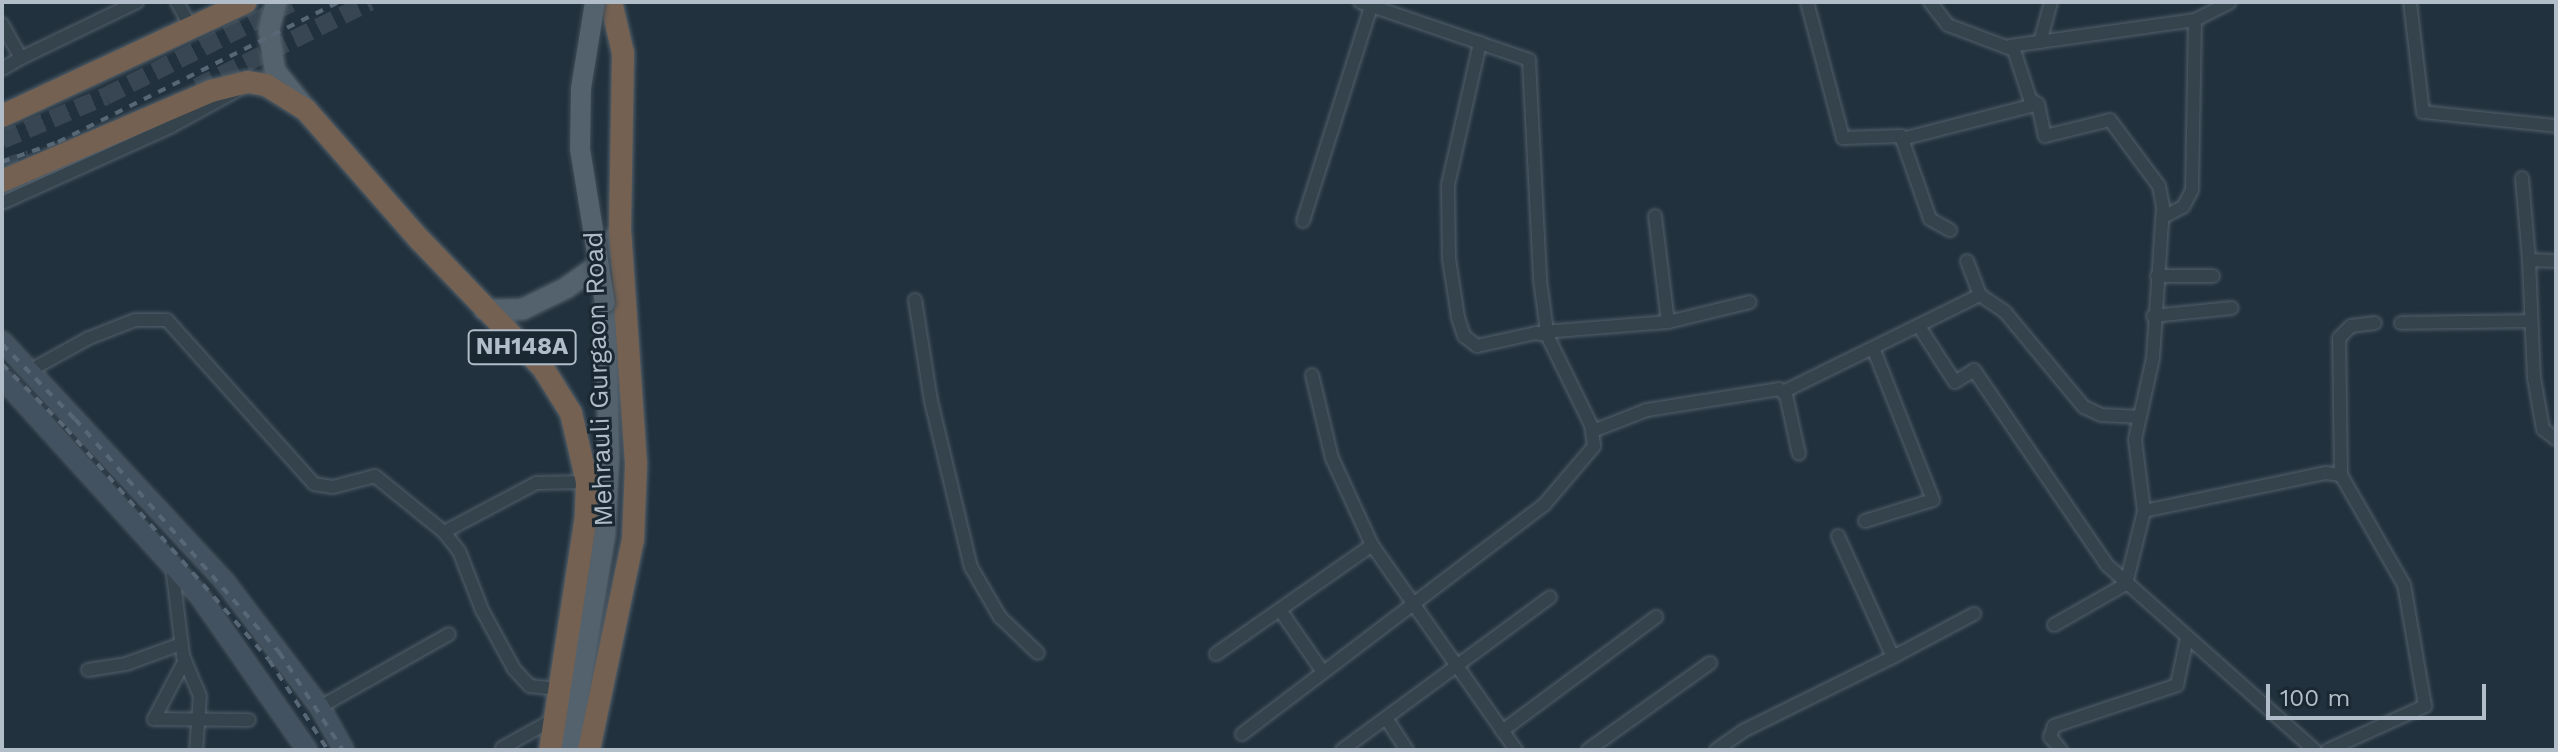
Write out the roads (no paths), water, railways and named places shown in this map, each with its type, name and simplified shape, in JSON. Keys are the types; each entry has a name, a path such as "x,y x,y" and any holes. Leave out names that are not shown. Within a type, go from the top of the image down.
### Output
{"highway":[{"path":"2,116 246,2"},
{"name":"Mehrauli Gurgaon Road","path":"589,750 633,540 636,464 620,229 623,53 611,2"},
{"path":"2,181 211,91 248,82"},
{"name":"Mehrauli Gurgaon Road","path":"248,82 266,85 306,110 484,310 543,368 571,413 587,482 550,750"}],"main road":[{"path":"276,2 269,31 275,71 306,110"},
{"path":"569,750 605,536 609,457 605,303 580,149 581,88 595,2"},
{"path":"484,310 523,309 566,288 600,264 620,229"}],"street":[{"path":"2,69 137,2"},
{"path":"177,2 192,29"},
{"path":"623,2 623,53"},
{"path":"1807,2 1843,138 1895,133 1902,139 1930,219 1950,230"},
{"path":"1930,2 1948,25 2010,46 2195,20 2230,2"},
{"path":"2040,42 2051,2"},
{"path":"2410,2 2423,112 2556,126"},
{"path":"1242,734 1544,505 1590,453 1593,431 1545,332 1531,65 1523,55 1366,4 1303,221"},
{"path":"2163,217 2183,207 2192,190 2195,20"},
{"path":"2,24 21,58"},
{"path":"1480,43 1448,185 1449,259 1464,336 1477,346 1545,332 1668,322 1750,302"},
{"path":"2010,46 2030,99 2038,104 2045,136 2100,121 2114,123 2159,186 2163,217 2151,370 2136,417 2135,456 2144,511 2126,584 2054,625"},
{"path":"2,54 21,58"},
{"path":"2,203 170,127 248,82"},
{"path":"1902,139 2038,104"},
{"path":"2522,178 2529,260 2530,321 2543,429 2556,439"},
{"path":"1655,216 1668,322"},
{"path":"2529,260 2556,261"},
{"path":"1967,261 1980,295 2005,312 2084,407 2101,415 2136,417"},
{"path":"2157,276 2213,276"},
{"path":"1593,431 1647,410 1783,392 1920,328 1980,295"},
{"path":"915,300 931,401 971,567 1000,617 1038,653"},
{"path":"2153,316 2232,308"},
{"path":"31,370 89,338 135,320 167,320 314,484 333,487 375,476 444,532 459,551 514,669 530,686 558,689"},
{"path":"2401,323 2530,321"},
{"path":"2328,750 2425,706 2408,595 2341,475 2339,338 2351,326 2375,323"},
{"path":"1920,328 1955,382 1974,370 2089,543 2126,584 2315,750"},
{"path":"2,341 225,582 320,707 344,750"},
{"path":"1865,521 1933,500 1874,350"},
{"path":"1312,375 1332,458 1372,545 1516,750"},
{"path":"2,378 199,595 307,750"},
{"path":"1783,392 1799,454"},
{"path":"2144,511 2326,473 2341,475"},
{"path":"444,532 536,483 587,482"},
{"path":"1838,536 1893,657"},
{"path":"1216,654 1372,545"},
{"path":"172,565 181,644 185,660 198,684 196,750"},
{"path":"1342,750 1458,668 1550,597"},
{"path":"1280,610 1323,672"},
{"path":"1716,750 1749,728 1974,614"},
{"path":"1502,731 1656,617"},
{"path":"320,707 449,634"},
{"path":"2061,750 2050,737 2054,726 2177,685 2187,638"},
{"path":"88,670 126,664 181,644"},
{"path":"185,660 154,719 199,717 249,720"},
{"path":"1588,750 1710,663"},
{"path":"1386,718 1407,750"},
{"path":"502,748 552,720"}],"tunnel":[{"path":"2,140 106,96 293,2"},
{"path":"197,87 370,2"},
{"path":"2,168 30,159"}],"railway":[{"path":"2,162 58,142 339,2"},
{"path":"2,344 75,419 279,652 343,750"},
{"path":"2,364 66,428 269,660 328,750"}]}
